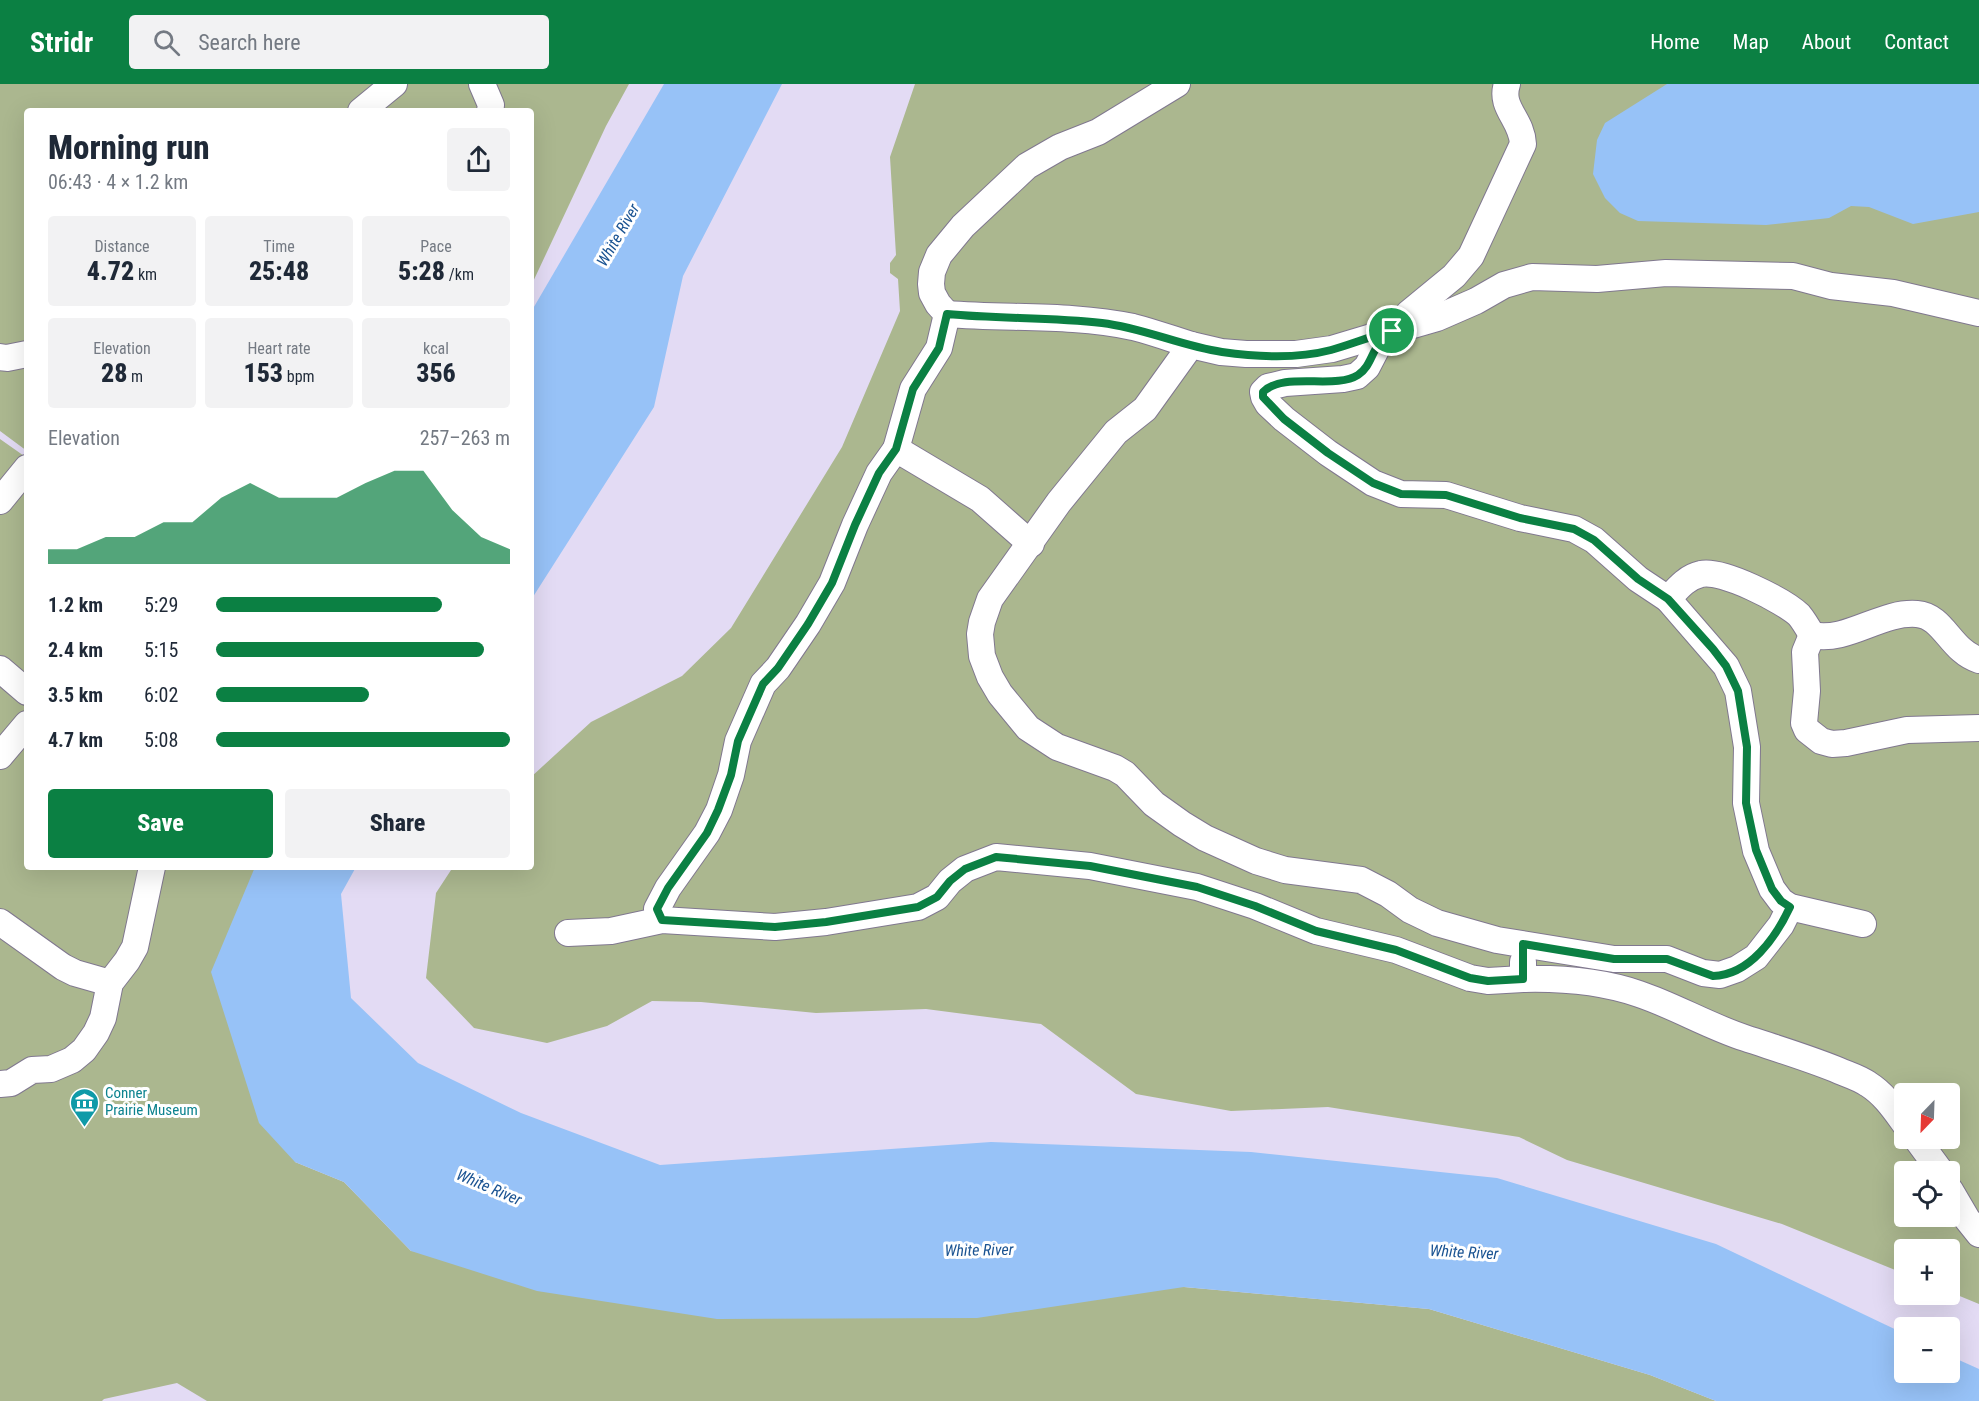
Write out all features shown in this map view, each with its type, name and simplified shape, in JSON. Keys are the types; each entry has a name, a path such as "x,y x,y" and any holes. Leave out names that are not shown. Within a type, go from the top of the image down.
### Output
{"lane":[{"path":"482,84 490,108"},
{"path":"1177,84 1098,132 1060,147 1027,166 963,226 939,255 932,272 932,293 947,314 1035,317 1101,323 1132,327 1221,352 1296,354 1332,350 1437,318 1476,301 1504,285 1532,277 1597,279 1666,273 1793,276 1831,286 1893,293 1979,313"},
{"path":"1507,84 1505,100 1522,130 1523,144 1471,256 1454,276 1409,313 1380,342 1367,367 1357,376 1343,379 1285,382 1268,387 1263,392 1263,397 1284,419 1373,483 1401,494 1446,495 1520,518 1574,529 1594,540 1638,579 1668,599 1726,666 1738,691 1747,747 1746,803 1756,850 1772,889 1781,901 1790,907 1863,924"},
{"path":"662,920 657,909 668,888 707,833 718,810 731,775 738,741 763,684 778,668 832,583 879,473 896,449 913,389 939,348 947,314"},
{"path":"1191,345 1144,409 1116,432 1059,502 990,598 980,634 982,656 990,677 1013,712 1028,728 1057,747 1115,768 1125,774 1154,804 1182,824 1256,861 1285,870 1361,880 1388,894 1410,910 1437,923 1497,940 1614,959 1667,959 1703,973 1720,975 1737,969 1756,957 1780,925 1790,907"},
{"path":"0,357 24,355"},
{"path":"896,449 980,499 1031,544"},
{"path":"0,501 24,472"},
{"path":"1668,599 1691,578 1705,573 1722,575 1733,578 1790,608 1800,616 1812,635"},
{"path":"1812,635 1828,636 1890,618 1918,614 1935,621 1964,654 1979,660"},
{"path":"1812,635 1805,652 1807,691 1804,723 1807,730 1821,741 1832,744 1846,743 1907,730 1979,728"},
{"path":"0,669 24,689"},
{"path":"0,756 24,728"},
{"path":"568,933 611,931 662,920 775,927 826,922 918,907 937,897 950,881 965,869 996,857 1090,866 1197,887 1255,906 1316,931 1396,950 1470,978 1488,981 1523,979 1588,981 1642,995 1724,1031 1799,1055 1866,1082 1894,1109"},
{"path":"0,1084 11,1083 32,1070 60,1066 84,1050 103,1018 110,983 135,947 151,870"},
{"path":"0,922 63,967 75,973 110,983"},
{"path":"1523,944 1523,979"},
{"path":"1960,1207 1979,1234"}],"green space":[{"path":"0,84 629,84 606,126 534,280 534,108 24,108 24,449 0,431"},
{"path":"915,84 1979,84 1979,1304 1960,1296 1960,1239 1894,1239 1894,1270 1782,1224 1567,1160 1519,1137 1328,1107 1231,1111 1136,1094 1041,1024 926,1009 816,1013 701,1002 652,1001 607,1026 547,1043 474,1028 426,978 436,893 451,870 534,870 534,774 591,722 682,676 731,628 842,447 900,311 898,279 890,273 890,263 896,255 890,157"},
{"path":"0,439 24,456 24,870 260,870 295,1162 344,1182 411,1251 1184,1287 1429,1309 1650,1375 1716,1401 207,1401 177,1383 102,1401 0,1401"}],"water":[{"name":"White River","path":"664,84 782,84 683,276 654,407 534,595 534,307"},
{"path":"1667,84 1979,84 1979,212 1913,224 1869,207 1851,206 1829,218 1766,225 1638,221 1620,213 1605,198 1593,174 1597,140 1605,123"},
{"name":"White River","path":"254,870 354,870 341,894 351,998 418,1063 521,1113 660,1165 991,1142 1251,1152 1497,1178 1716,1244 1894,1329 1894,1383 1960,1383 1960,1360 1979,1369 1979,1401 1716,1401 1650,1375 1429,1309 1184,1287 977,1318 717,1319 537,1291 411,1251 344,1182 295,1162 259,1123 211,972"}],"place":[{"name":"Conner Prairie Museum","path":"84,1128"}],"route":[{"path":"947,314 1035,317 1132,327 1191,345 1221,352 1246,354 1315,353 1392,331 1380,342 1367,367 1357,376 1343,379 1285,382 1268,387 1263,392 1263,397 1284,419 1328,453 1373,483 1401,494 1446,495 1520,518 1574,529 1594,540 1638,579 1668,599 1696,629 1726,666 1738,691 1747,747 1746,803 1756,850 1772,889 1781,901 1790,907 1780,925 1756,957 1737,969 1713,976 1667,959 1614,959 1523,944 1523,979 1488,981 1470,978 1396,950 1316,931 1255,906 1197,887 1090,866 996,857 965,869 950,881 937,897 918,907 826,922 775,927 662,920 657,909 668,888 707,833 718,810 731,775 738,741 763,684 778,668 832,583 879,473 896,449 913,389 939,348 947,314"}]}
